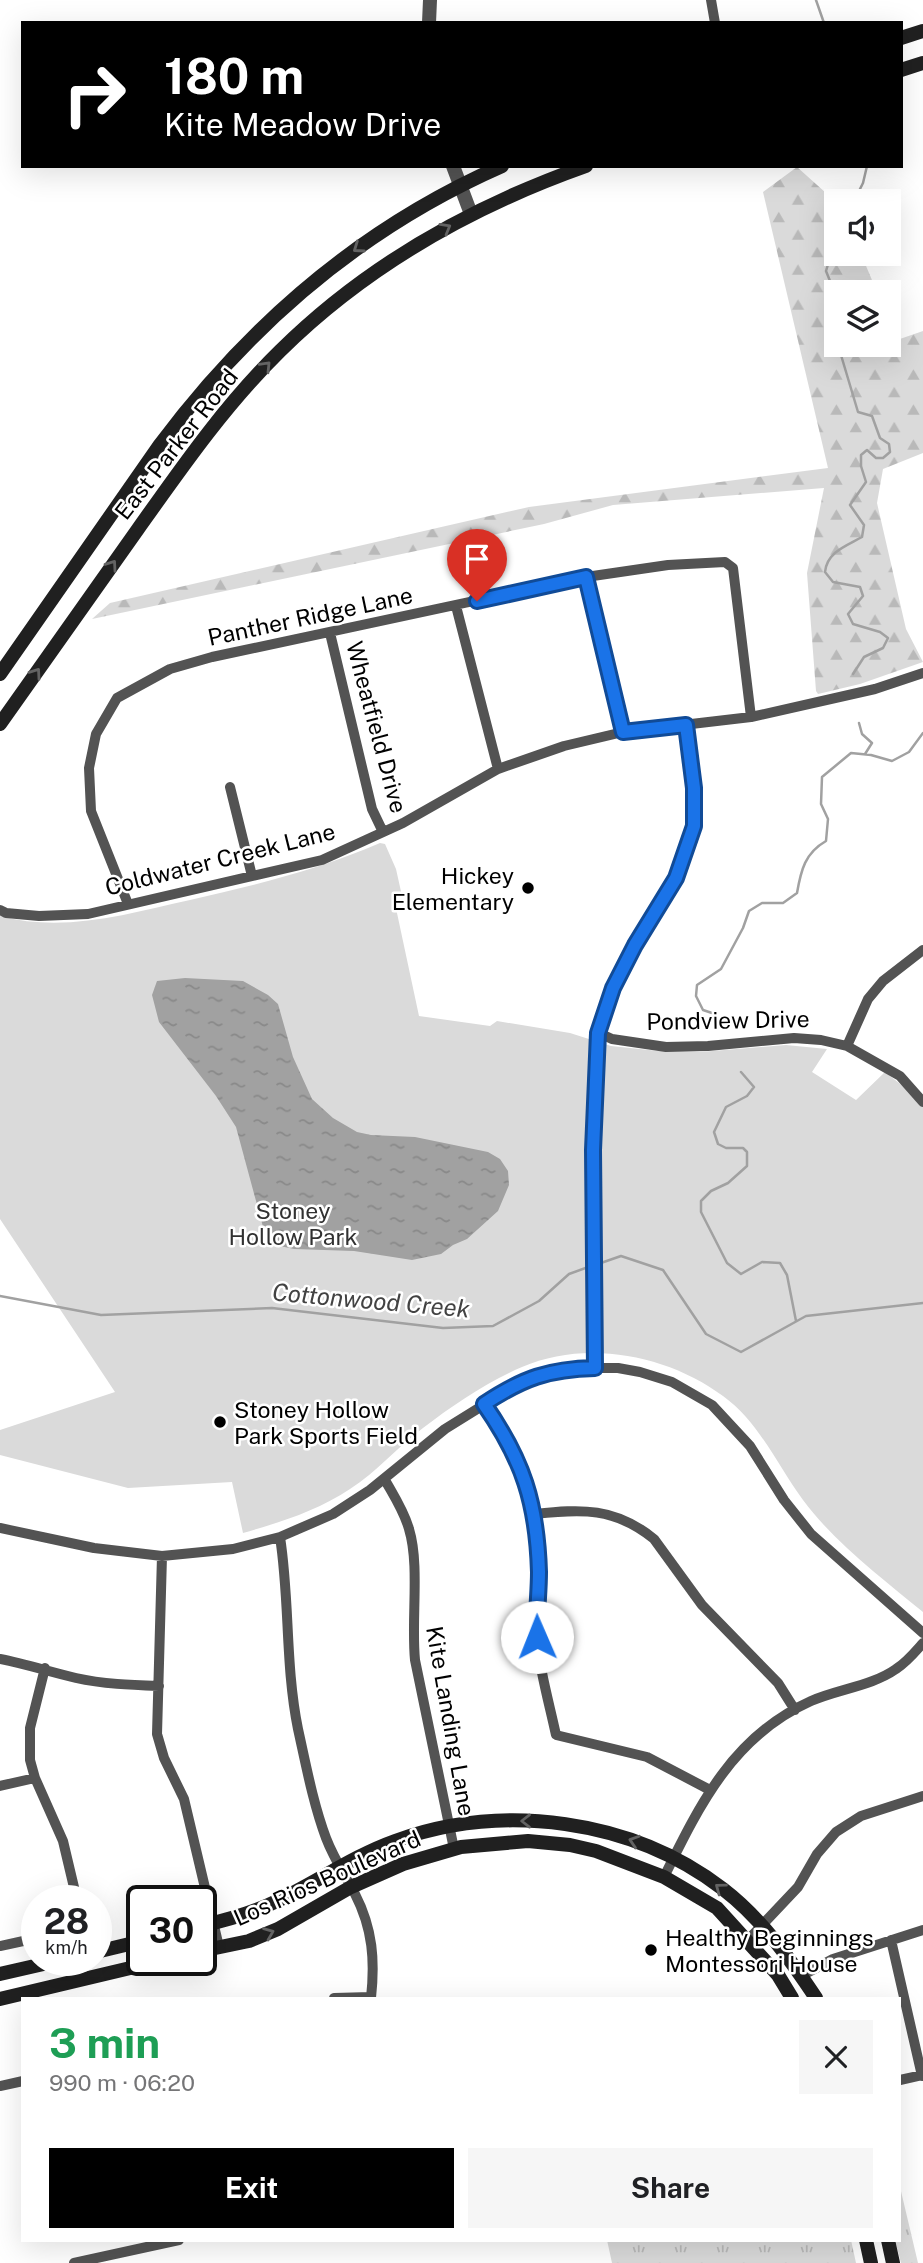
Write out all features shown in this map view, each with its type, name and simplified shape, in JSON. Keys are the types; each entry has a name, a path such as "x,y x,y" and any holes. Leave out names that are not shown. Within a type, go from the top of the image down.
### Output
{"main road":[{"path":"903,37 923,31"},
{"path":"903,69 923,63"},
{"name":"East Parker Road","path":"0,674 177,421 240,349 328,269 396,222 498,168"},
{"name":"East Parker Road","path":"0,724 210,428 281,350 363,282 409,250 471,214 529,187 581,168"},
{"name":"Los Rios Boulevard","path":"217,1922 268,1905 395,1841 466,1823 538,1821 581,1826 635,1840 673,1857 724,1890 762,1926 815,1997"},
{"name":"Los Rios Boulevard","path":"219,1947 249,1941 278,1929 351,1886 403,1864 454,1849 528,1841 570,1845 596,1851 664,1877 717,1908 778,1975 791,1997"},
{"path":"0,1974 21,1969"},
{"path":"0,1999 126,1969"},
{"path":"866,2242 871,2263"},
{"path":"888,2242 893,2263"}],"street":[{"path":"429,0 429,21"},
{"path":"710,0 715,21"},
{"path":"454,168 471,214"},
{"name":"Panther Ridge Lane","path":"128,904 91,811 89,768 96,734 117,698 170,669 586,577 668,565 725,562 733,568 751,717"},
{"path":"586,577 623,732"},
{"path":"456,606 498,769"},
{"name":"Wheatfield Drive","path":"330,633 372,809 383,832"},
{"name":"Coldwater Creek Lane","path":"0,910 39,916 88,914 322,860 383,832 498,769 564,746 623,732 751,717 875,689 923,673"},
{"path":"595,1368 593,1150 598,1033 613,988 635,945 676,878 694,826 694,788 686,725"},
{"path":"230,787 252,876"},
{"path":"847,1046 868,999 883,981 923,950"},
{"name":"Pondview Drive","path":"598,1033 612,1039 666,1047 793,1038 821,1040 847,1046 900,1076 923,1102"},
{"path":"0,1528 94,1548 162,1556 233,1549 280,1537 333,1514 385,1480 432,1439 505,1390 535,1376 567,1368 618,1368 654,1375 687,1389 712,1405 750,1446 784,1500 811,1534 923,1633"},
{"path":"484,1404 517,1458 535,1514 539,1575 537,1637 556,1735 647,1757 710,1790"},
{"name":"Kite Landing Lane","path":"385,1480 405,1516 413,1548 415,1660 454,1849"},
{"path":"535,1514 577,1509 605,1513 644,1531 654,1539 702,1605 778,1683 795,1710"},
{"path":"280,1537 285,1570 288,1655 298,1726 320,1822 338,1868 351,1886 363,1913 371,1938 374,1967 371,1997"},
{"path":"162,1556 157,1734 164,1758 184,1799 200,1885"},
{"path":"664,1877 710,1790 736,1755 761,1731 830,1693 887,1674 906,1661 923,1643"},
{"path":"0,1659 45,1668 76,1678 159,1686"},
{"path":"45,1668 30,1728 30,1760 35,1778 63,1840 73,1885"},
{"path":"0,1786 35,1778"},
{"path":"747,1941 798,1886 817,1854 836,1832 861,1816 923,1796"},
{"path":"801,1976 833,1959 923,1930"},
{"path":"891,1940 923,2075 901,2080"},
{"path":"0,1946 21,1941"},
{"path":"217,1943 219,1947"},
{"path":"0,2086 21,2081"},
{"path":"74,2263 170,2242"}],"green space":[{"path":"796,168 824,191 824,266 866,266 872,280 824,280 824,357 901,357 901,339 923,331 923,453 883,469 877,503 906,629 923,662 860,684 818,694 816,691 807,573 824,488 613,505 544,524 92,619 110,603 529,507 828,468 763,192"},
{"name":"Stoney Hollow Park","path":"380,843 385,844 396,869 402,896 394,899 419,1016 490,1026 497,1021 570,1033 611,1046 659,1051 700,1052 786,1045 827,1049 812,1072 856,1100 885,1072 923,1102 923,1612 860,1559 815,1515 758,1431 736,1407 701,1382 677,1370 626,1356 573,1354 547,1359 509,1373 446,1411 369,1475 337,1497 298,1515 243,1533 232,1482 128,1488 0,1455 0,1430 115,1392 0,1219 0,916 48,923 119,916 286,876"},
{"path":"901,2191 918,2263 901,2263 896,2242 901,2242"},
{"path":"607,2242 851,2242 856,2263 612,2263"}],"water":[{"path":"185,978 243,981 268,995 278,1004 293,1057 312,1099 333,1118 357,1132 415,1137 488,1152 500,1159 508,1171 509,1185 498,1211 467,1239 441,1254 412,1260 354,1251 294,1249 280,1246 266,1238 236,1127 216,1096 159,1022 152,995 157,981"}],"waterway":[{"path":"816,0 823,21"},
{"path":"860,189 867,168"},
{"path":"828,266 826,271 830,280"},
{"path":"842,357 858,412 872,416 880,438 889,444 890,452 883,458 876,458 867,450 861,455 866,482 850,505 864,525 862,537 833,555 825,572 833,582 860,587 863,596 848,614 853,624 880,632 888,638 883,648 864,657 853,674"},
{"path":"859,723 862,734 872,743 865,754"},
{"path":"715,1014 703,1010 696,996 697,985 721,969 749,911 762,903 783,903 797,893 805,863 813,851 826,841 828,819 821,804 822,777 851,753 892,761 909,752 923,733"},
{"path":"741,1072 754,1087 747,1096 726,1107 714,1132 718,1144 726,1148 743,1148 747,1152 747,1166 728,1183 711,1191 701,1201 701,1212 727,1263 741,1274 762,1262 780,1263 787,1275 796,1321"},
{"name":"Cottonwood Creek","path":"598,1264 621,1256 663,1270 706,1334 741,1352 806,1316 923,1303"},
{"name":"Cottonwood Creek","path":"0,1296 101,1315 272,1308 443,1328 493,1326 539,1301 569,1274 591,1266"}],"place":[{"name":"Hickey Elementary","path":"528,888"},
{"name":"Stoney Hollow Park Sports Field","path":"220,1422"},
{"name":"Healthy Beginnings Montessori House","path":"651,1950"}],"route":[{"path":"477,601 586,577 623,732 686,725 694,788 694,826 676,878 635,945 613,988 598,1033 593,1150 595,1368 550,1371 505,1390 484,1404 500,1426 517,1458 531,1496 538,1543 537,1637"}]}
